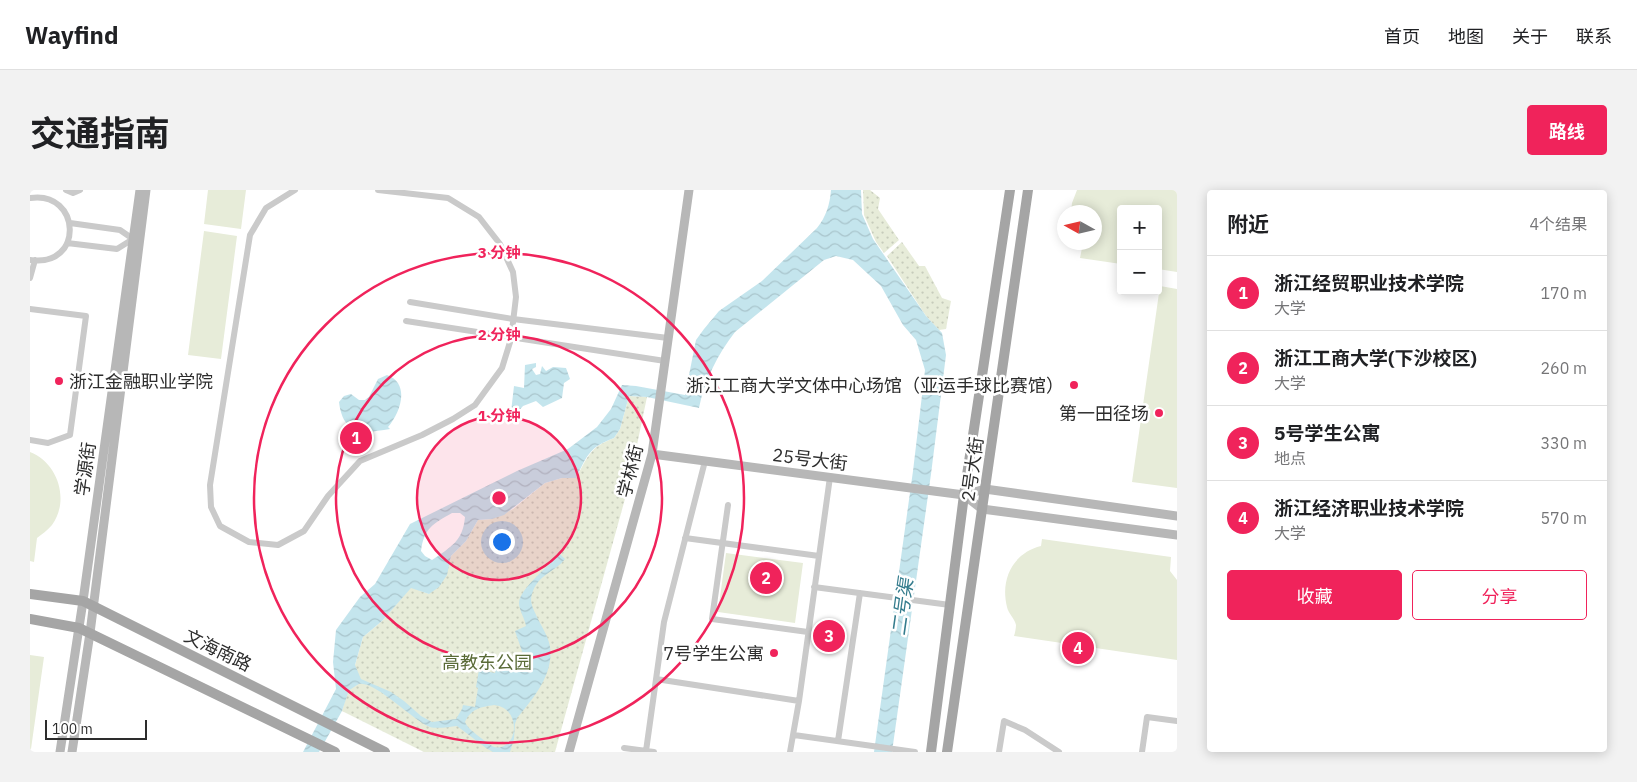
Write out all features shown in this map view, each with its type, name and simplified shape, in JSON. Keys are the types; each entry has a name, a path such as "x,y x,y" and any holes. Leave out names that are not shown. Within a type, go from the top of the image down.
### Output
{"main road":[{"name":"学源街","path":"60,752 79,628 88,604 140,190"},
{"path":"72,752 90,633 88,604 146,190"},
{"name":"学林街","path":"569,752 652,454 689,190"},
{"name":"2号大街","path":"931,752 964,496 1010,190"},
{"name":"2号大街","path":"947,752 1028,190"},
{"name":"25号大街","path":"652,454 939,492 964,496 982,509 1177,535"},
{"name":"25号大街","path":"964,496 985,489 1177,516"},
{"name":"文海南路","path":"30,594 88,604 385,752"},
{"path":"30,618 79,628 332,750"}],"street":[{"path":"66,190 74,193 80,190"},
{"path":"295,190 266,208 250,235 210,485 211,507 220,526 249,542 278,545 304,531 328,496 360,461 453,420 475,405 502,368 511,338 516,297 513,272 500,244 479,217 448,198 378,190"},
{"path":"30,198 41,193 58,203 65,210 71,229 67,243 57,255 48,259 32,260 30,278"},
{"path":"67,243 117,249 133,239 120,230 70,223"},
{"path":"410,302 513,319 668,338"},
{"path":"30,309 86,316 70,435 48,443 30,440"},
{"path":"406,322 665,361"},
{"path":"647,751 664,622 705,461"},
{"path":"790,752 799,701 830,477"},
{"path":"728,505 712,619 808,632"},
{"path":"685,538 819,556"},
{"path":"814,587 950,606"},
{"path":"838,741 860,593"},
{"path":"656,679 799,701"},
{"path":"1142,752 1147,717 1177,722"},
{"path":"999,752 1004,721 1025,730 1059,752"},
{"path":"794,734 915,752"},
{"path":"624,748 654,752"}],"green space":[{"path":"208,190 246,190 241,229 204,224"},
{"path":"863,190 870,190 880,198 878,209 899,240 884,253 876,242 864,215"},
{"path":"1077,190 1177,190 1177,272 1162,270 1162,205 1117,205 1117,263 1080,258 1082,250 1102,250 1102,205 1072,205"},
{"path":"204,231 237,236 221,359 188,355"},
{"path":"902,242 919,266 925,266 942,298 951,301 946,329 939,330 926,316 887,256"},
{"name":"第一田径场","path":"1162,286 1177,289 1177,488 1132,482 1159,295 1162,295"},
{"name":"高教东公园","path":"629,396 647,397 628,488 555,752 424,752 342,711 363,637 382,621 411,587 429,594 449,565 451,556 466,541 478,520 492,519 513,509 545,483 562,478 576,478 590,453 606,441 614,438 620,429"},
{"path":"30,452 40,457 54,473 60,494 60,505 52,525 37,538 34,562 30,561"},
{"path":"1042,539 1171,557 1170,571 1177,580 1177,660 1014,636 1016,625 1008,609 1005,597 1007,577 1016,561 1031,549 1041,546"},
{"path":"726,553 803,563 795,623 718,612"},
{"path":"30,655 44,657 31,749 30,749"}],"water":[{"name":"二号渠","path":"831,190 861,190 862,214 873,239 926,316 942,333 946,355 892,752 874,752 925,370 916,340 903,325 881,286 853,260 836,256 824,260 735,332 712,368 699,408 647,397 629,396 620,429 614,438 599,445 590,453 576,478 562,478 545,483 504,515 492,519 478,520 466,541 451,556 447,575 439,587 429,594 411,588 382,621 363,637 355,665 361,679 391,692 421,716 432,722 456,719 463,705 475,707 479,670 495,673 496,668 524,657 515,631 526,626 519,606 520,597 536,577 560,554 565,559 538,582 532,594 532,606 550,647 549,667 541,686 517,718 510,752 493,752 457,726 430,727 375,689 359,684 349,690 342,711 319,752 303,752 336,689 333,662 336,630 360,597 375,584 410,524 517,471 568,449 597,427 611,409 622,385 685,395 696,340 719,311 762,281 817,228 829,205","holes":["452,513 460,513 465,517 462,532 455,543 432,560 421,551 424,537 430,528","494,705 503,708 510,714 513,721 512,737 502,747 494,747 489,744 472,731 465,722 476,709"]},
{"path":"536,363 536,367 532,369 536,375 540,374 542,366 546,371 553,367 566,368 570,379 564,383 562,398 543,407 536,401 523,406 517,413 511,412 514,386 524,388 525,365"},
{"path":"387,375 399,385 401,392 399,407 388,427 390,429 371,432 356,430 345,421 339,402 344,396 351,394 359,400 365,400 369,397 378,379"}],"place":[{"name":"浙江金融职业学院","path":"59,381"},
{"name":"浙江工商大学文体中心场馆（亚运手球比赛馆）","path":"1074,385"},
{"name":"第一田径场","path":"1159,413"},
{"name":"浙江经贸职业技术学院","path":"356,438"},
{"name":"浙江工商大学(下沙校区)","path":"766,578"},
{"name":"5号学生公寓","path":"829,636"},
{"name":"浙江经济职业技术学院","path":"1078,648"},
{"name":"7号学生公寓","path":"774,653"}]}
